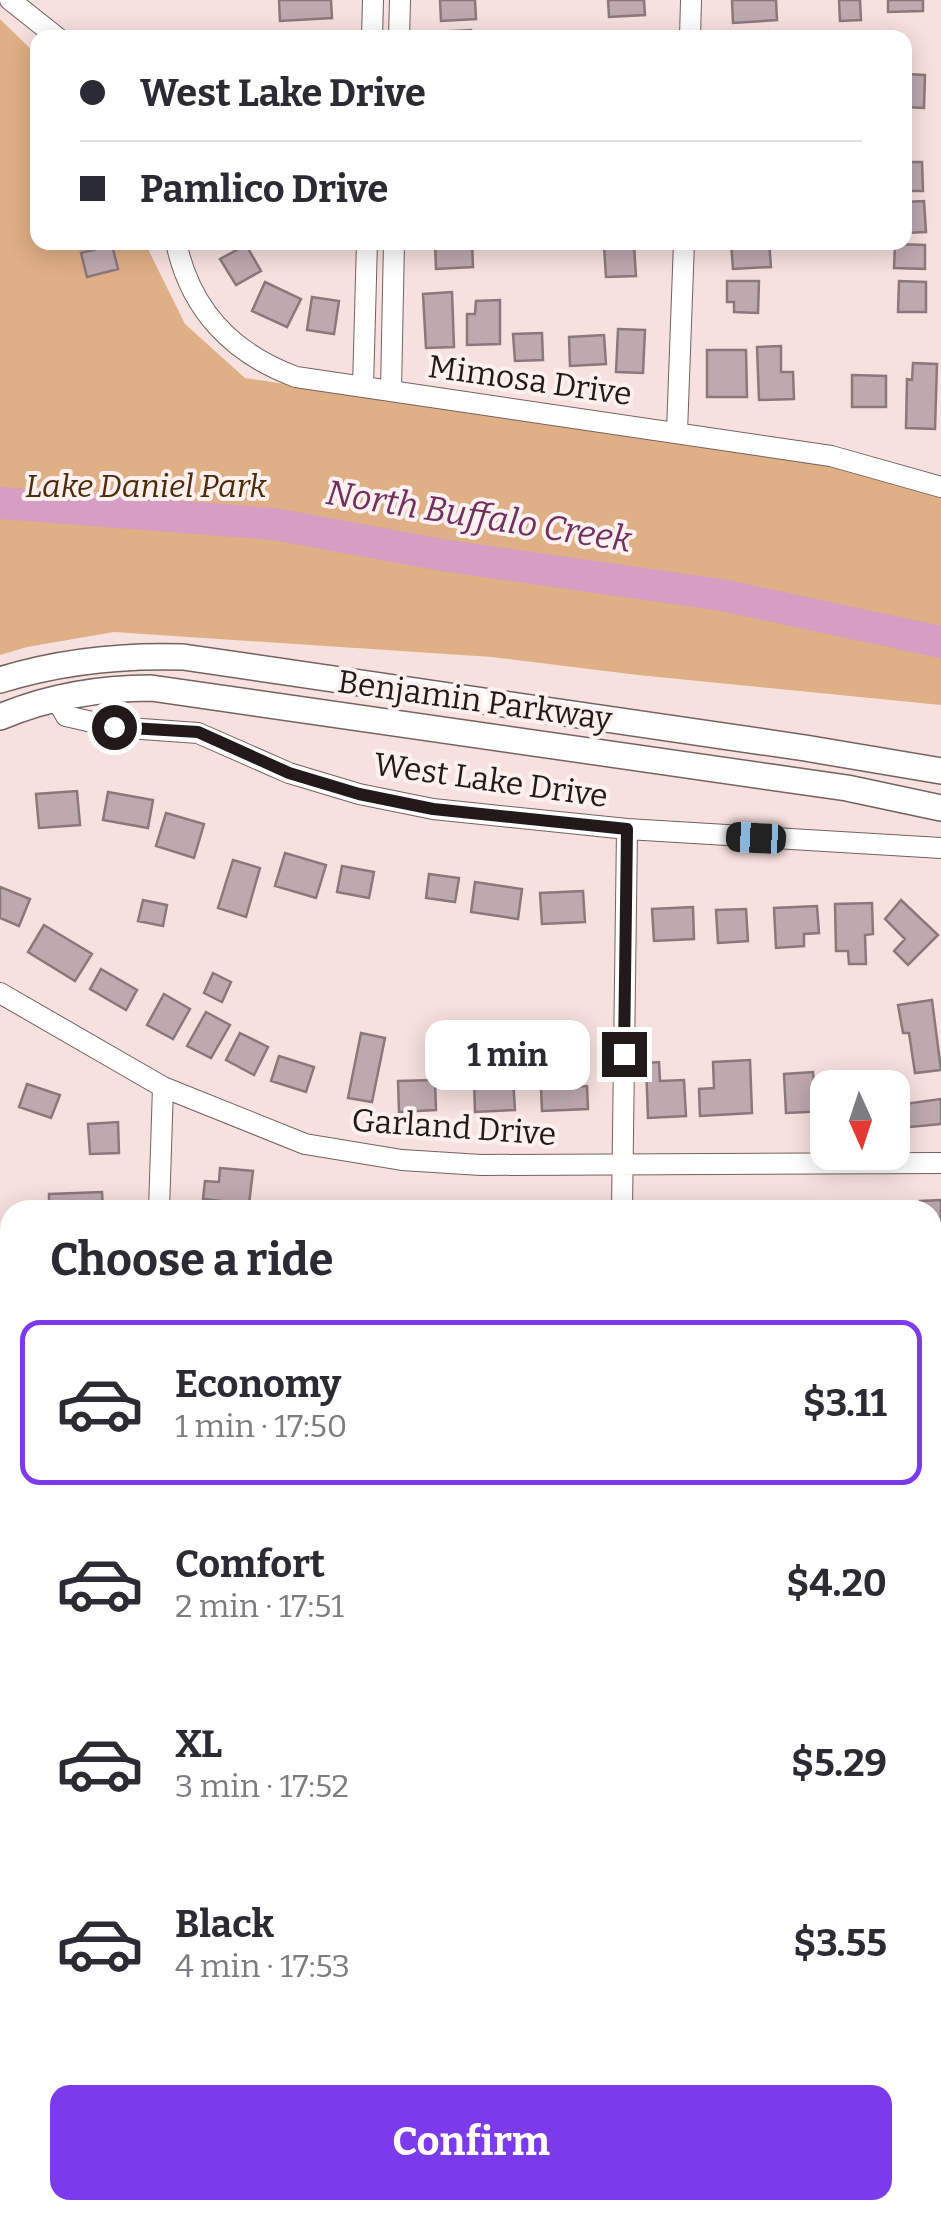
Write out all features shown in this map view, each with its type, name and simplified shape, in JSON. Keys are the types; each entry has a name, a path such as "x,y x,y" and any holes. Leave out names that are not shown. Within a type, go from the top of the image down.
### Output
{"main road":[{"name":"Benjamin Parkway","path":"0,680 90,659 183,657 936,768"},
{"name":"Benjamin Parkway","path":"0,716 55,697 122,688 234,698 847,788 941,808"}],"street":[{"path":"10,0 48,30"},
{"path":"372,30 373,0"},
{"path":"399,30 400,0"},
{"path":"690,30 691,0"},
{"name":"Mimosa Drive","path":"178,250 190,288 207,316 234,345 264,365 296,377 830,456 941,487"},
{"path":"363,387 367,250"},
{"path":"391,390 394,250"},
{"path":"677,432 684,250"},
{"name":"West Lake Drive","path":"55,697 66,716 114,727 198,732 289,773 359,794 433,809 627,829 941,848"},
{"path":"622,1200 627,829"},
{"name":"Garland Drive","path":"0,993 163,1088 305,1144 402,1160 622,1166 941,1162"},
{"path":"160,1200 163,1088"}],"green space":[{"name":"Lake Daniel Park","path":"0,19 30,48 30,250 148,250 185,324 245,378 622,435 833,459 941,489 941,705 492,657 114,632 0,655"}],"building":[{"path":"279,0 331,0 332,18 280,21"},
{"path":"440,0 475,0 476,19 441,21"},
{"path":"608,0 644,0 645,15 609,17"},
{"path":"732,0 776,0 777,20 733,23"},
{"path":"839,0 860,0 861,20 840,21"},
{"path":"888,0 923,0 923,11 888,12"},
{"path":"912,74 925,75 924,108 912,107"},
{"path":"912,162 922,162 923,191 912,191"},
{"path":"924,201 926,232 912,233 912,202"},
{"path":"925,245 925,269 894,268 895,250"},
{"path":"113,250 118,269 87,277 81,253"},
{"path":"237,250 249,250 261,271 236,285 220,259"},
{"path":"435,250 472,250 473,267 436,269"},
{"path":"604,250 634,250 636,276 606,277"},
{"path":"732,250 770,250 771,267 733,269"},
{"path":"727,281 759,281 758,313 734,312 734,302 727,302"},
{"path":"899,281 926,282 926,312 898,312"},
{"path":"265,282 301,299 287,327 252,311"},
{"path":"452,292 454,347 426,348 423,294"},
{"path":"312,297 339,301 334,334 307,330"},
{"path":"500,300 500,344 467,345 467,314 475,314 476,301"},
{"path":"618,329 645,330 643,373 616,372"},
{"path":"542,333 543,360 515,361 513,334"},
{"path":"604,335 606,364 570,366 569,337"},
{"path":"781,346 781,372 793,372 794,399 759,400 757,347"},
{"path":"707,350 746,350 747,397 707,397"},
{"path":"913,363 937,364 935,429 906,428 907,379 912,380"},
{"path":"852,375 886,376 886,407 852,407"},
{"path":"77,791 80,825 39,828 36,794"},
{"path":"108,792 153,800 148,828 103,820"},
{"path":"166,813 204,824 194,858 156,846"},
{"path":"285,853 326,865 316,898 275,886"},
{"path":"233,860 260,868 246,917 218,908"},
{"path":"342,866 374,872 369,898 337,892"},
{"path":"429,874 459,878 455,902 426,898"},
{"path":"475,882 522,889 518,919 471,912"},
{"path":"0,887 30,899 19,926 0,918"},
{"path":"583,891 585,922 542,924 540,893"},
{"path":"143,900 167,905 163,926 138,921"},
{"path":"901,900 938,935 908,965 894,951 905,939 885,919"},
{"path":"872,903 873,934 865,935 866,964 849,964 848,951 836,951 835,904"},
{"path":"817,906 819,933 804,934 804,946 776,948 774,908"},
{"path":"693,907 694,939 654,941 652,909"},
{"path":"746,909 748,941 718,943 716,910"},
{"path":"44,925 92,954 75,981 28,952"},
{"path":"101,969 137,990 126,1010 90,989"},
{"path":"213,973 231,982 222,1002 204,993"},
{"path":"164,994 190,1009 173,1039 147,1025"},
{"path":"932,1000 941,1070 915,1073 909,1033 903,1033 898,1005"},
{"path":"206,1012 230,1025 211,1058 187,1046"},
{"path":"240,1033 268,1047 254,1075 226,1060"},
{"path":"361,1033 385,1038 372,1102 348,1098"},
{"path":"279,1056 314,1067 306,1092 271,1081"},
{"path":"750,1060 752,1113 700,1116 699,1089 714,1088 713,1062"},
{"path":"659,1062 660,1081 684,1080 686,1116 648,1118 646,1063"},
{"path":"575,1064 575,1087 587,1086 588,1109 542,1111 540,1065"},
{"path":"810,1072 810,1112 786,1113 784,1074"},
{"path":"513,1078 515,1110 475,1112 474,1080"},
{"path":"435,1080 436,1110 399,1112 398,1081"},
{"path":"27,1084 60,1095 51,1118 19,1107"},
{"path":"941,1099 941,1124 910,1127 910,1103"},
{"path":"118,1122 119,1153 90,1154 88,1124"},
{"path":"220,1168 253,1171 249,1200 203,1199 205,1181 219,1182"},
{"path":"102,1192 102,1200 49,1200 49,1194"}],"waterway":[{"name":"North Buffalo Creek","path":"0,503 274,524 448,556 722,595 941,642"}],"route":[{"path":"114,727 198,732 289,773 359,794 433,809 627,829 624,1054"}]}
